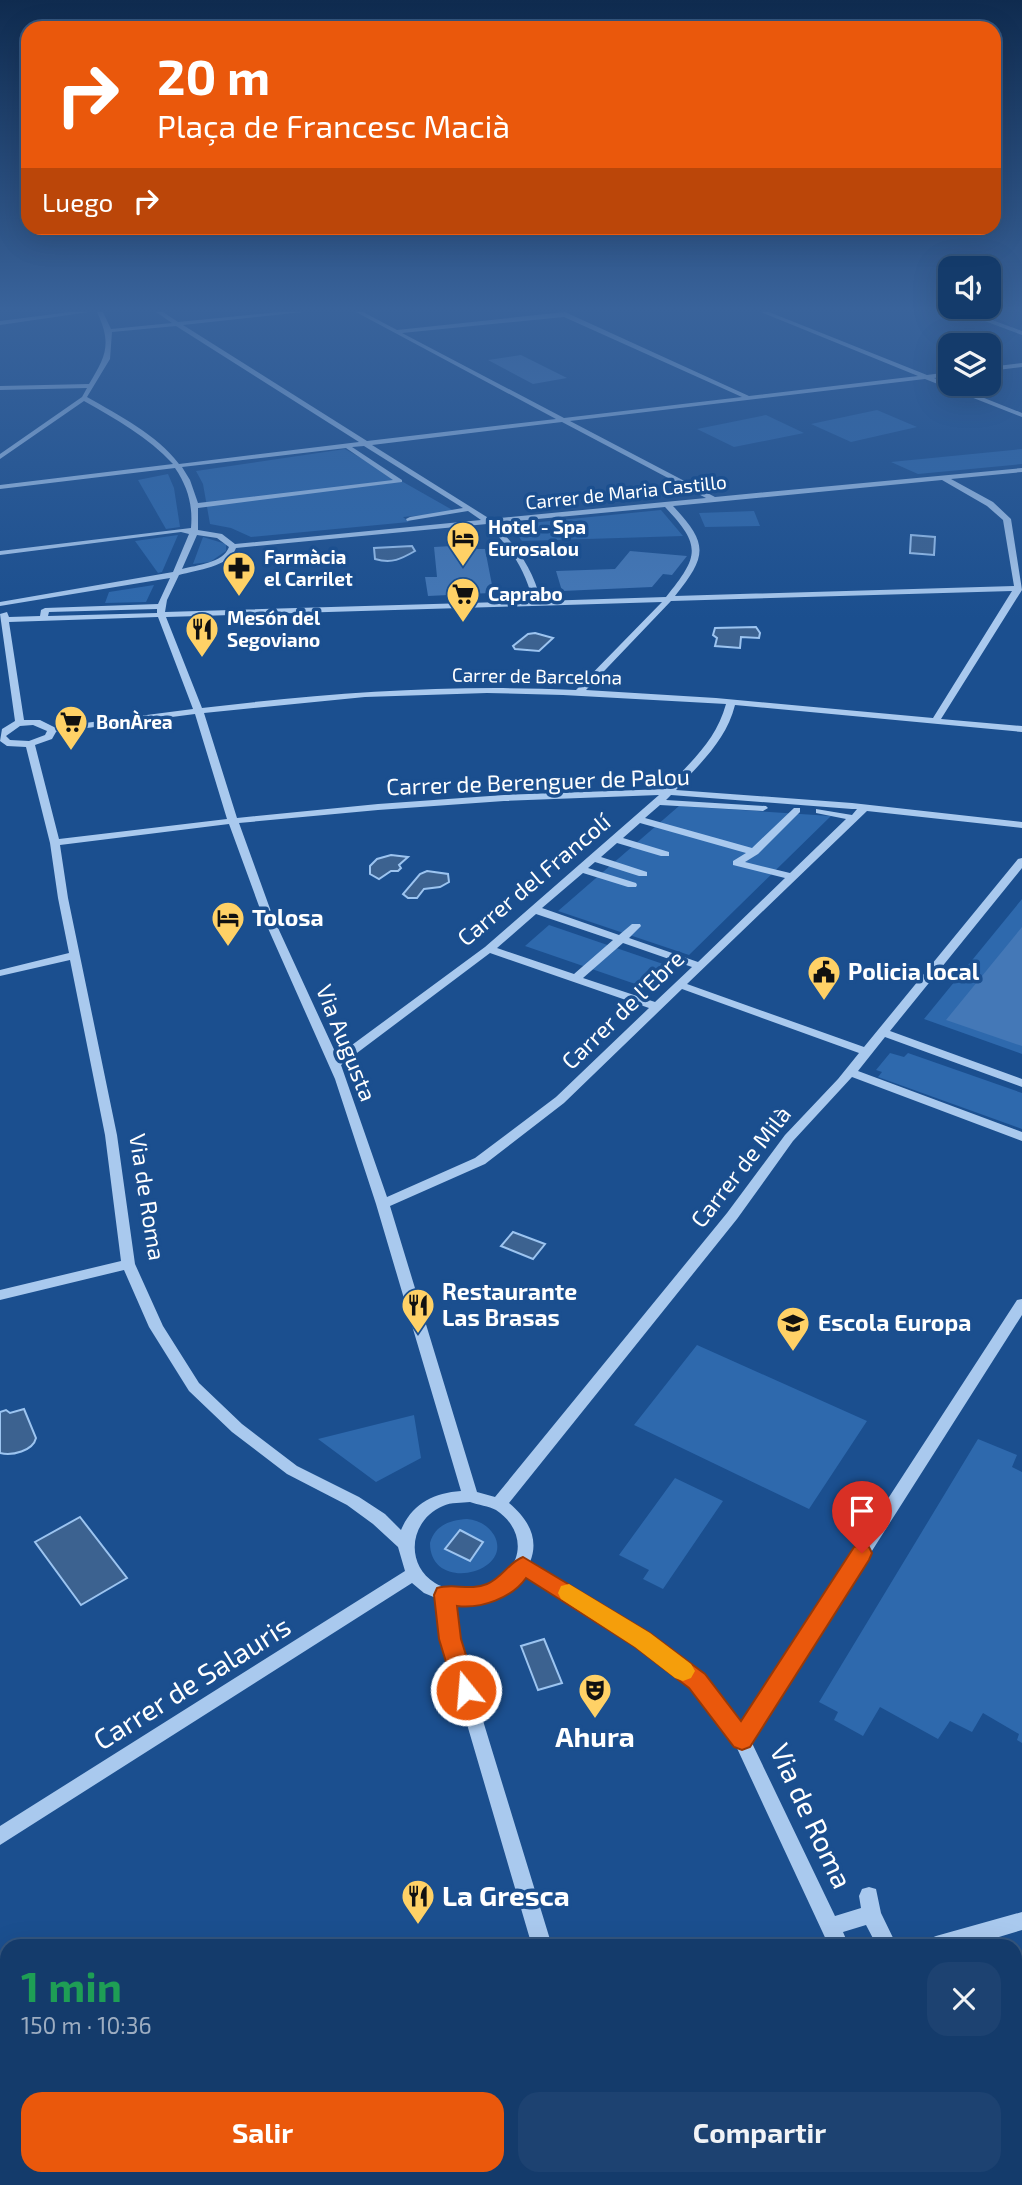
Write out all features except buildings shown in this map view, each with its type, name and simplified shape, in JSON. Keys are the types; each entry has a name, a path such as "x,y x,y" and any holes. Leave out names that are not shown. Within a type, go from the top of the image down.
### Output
{"street":[{"path":"0,457 61,414"},
{"path":"112,414 140,430 177,465 194,506 194,531 180,571 160,610"},
{"path":"318,414 488,521 519,552 532,578 538,603"},
{"path":"549,414 713,499"},
{"path":"0,484 591,414"},
{"path":"194,506 400,481 349,448"},
{"path":"177,465 313,455"},
{"name":"Carrer de Maria Castillo","path":"233,546 1022,470"},
{"path":"936,720 1020,588 1009,521 990,504 942,477"},
{"path":"579,692 671,599 697,556 695,541 688,527 667,504"},
{"path":"410,519 470,509"},
{"path":"443,515 449,526"},
{"path":"0,553 194,531 219,536 233,546 230,554 219,561 168,576 1,604 20,723 4,730 1,736 7,743 30,744 49,737 52,730"},
{"path":"97,608 100,587"},
{"path":"19,601 22,614 44,614 538,603 1020,588"},
{"path":"44,614 48,596"},
{"path":"3,621 97,608 160,610"},
{"name":"Via Augusta","path":"160,610 199,713 233,821 268,917 335,1063 383,1204 470,1496"},
{"path":"0,666 11,665"},
{"name":"Carrer de Barcelona","path":"20,723 41,723 52,730 410,692 579,692 1022,729"},
{"name":"Carrer del Francolí","path":"335,1063 489,949 669,792 718,737 726,722 731,703"},
{"name":"Via de Roma","path":"30,744 55,843 111,1135 128,1264 156,1327 194,1387 237,1428 292,1469 353,1501 379,1519 404,1542"},
{"name":"Carrer de Berenguer de Palou","path":"55,843 233,821 479,800 669,792 864,808 1022,825"},
{"path":"658,802 826,812 854,818"},
{"name":"Carrer de l'Ebre","path":"383,1204 480,1161 560,1100 864,808"},
{"path":"792,877 737,863 754,852 797,810"},
{"path":"638,819 754,852"},
{"path":"615,839 665,854"},
{"path":"594,858 643,874"},
{"name":"Carrer de Milà","path":"499,1503 732,1216 789,1138 850,1072 1022,861"},
{"path":"582,869 632,885"},
{"path":"536,910 700,966"},
{"path":"575,979 636,926"},
{"path":"489,949 657,1007"},
{"path":"0,973 75,956"},
{"path":"680,985 866,1052"},
{"path":"883,1032 1022,1083"},
{"path":"850,1072 1022,1137"},
{"path":"0,1295 128,1264"},
{"path":"742,1740 1022,1304"},
{"path":"470,1496 499,1503 513,1512 522,1524 527,1538 523,1566 513,1579 499,1589 472,1597 444,1595 426,1587 413,1574 405,1559 404,1542 408,1530 426,1508 439,1501 470,1496"},
{"name":"Via de Roma","path":"523,1566 643,1640 697,1681 742,1740 836,1939"},
{"name":"Carrer de Salauris","path":"0,1836 413,1574"},
{"path":"444,1595 450,1639 539,1939"},
{"path":"830,1927 870,1905 884,1939"},
{"path":"960,1939 1022,1921"}],"shaded area":[{"path":"858,414 886,414 917,427 851,442 811,424"},
{"path":"766,415 804,433 734,447 697,429"},
{"path":"345,449 456,512 403,517 409,522 251,537 231,528 210,524 203,484 196,471"},
{"path":"1022,449 1022,464 918,474 891,462"},
{"path":"168,474 174,488 180,527 166,529 138,480"},
{"path":"661,510 683,536 522,541 510,525"},
{"path":"754,511 760,526 705,527 699,513"},
{"path":"178,535 162,572 158,573 135,541"},
{"path":"911,535 935,537 934,555 910,553"},
{"path":"203,537 226,544 226,551 210,562 193,564"},
{"path":"412,546 415,551 401,558 391,561 375,559 374,548"},
{"path":"154,585 146,602 105,603 109,592"},
{"path":"756,627 760,633 759,638 741,637 740,648 715,646 715,628"},
{"path":"528,634 553,638 539,651 515,649 513,646"},
{"path":"679,806 831,816 689,955 558,911"},
{"path":"391,855 408,857 399,865 401,868 398,871 391,871 379,879 370,874 370,866 377,859"},
{"path":"427,871 448,874 449,882 440,887 424,889 417,898 408,898 403,894 420,874"},
{"path":"1022,899 1022,1054 924,1019"},
{"path":"549,925 666,965 644,987 525,946"},
{"path":"890,1053 904,1057 908,1053 1022,1093 1022,1129 878,1077 882,1072 876,1070"},
{"path":"513,1232 545,1244 533,1259 501,1246"},
{"path":"697,1345 867,1421 809,1509 634,1425"},
{"path":"24,1409 36,1438 34,1442 21,1452 0,1453 0,1412 6,1410 10,1413"},
{"path":"414,1415 421,1458 376,1482 318,1439"},
{"path":"978,1439 1017,1455 1012,1467 1022,1472 1022,1743 1017,1740 1019,1734 983,1713 972,1732 950,1721 938,1739 880,1707 863,1736 834,1720 838,1712 819,1702"},
{"path":"675,1478 723,1501 663,1589 643,1579 649,1570 619,1555"},
{"path":"80,1517 127,1578 81,1605 35,1542"},
{"path":"467,1519 489,1528 494,1535 497,1548 493,1559 483,1568 470,1572 456,1573 443,1569 434,1559 430,1543 432,1537 444,1525"},
{"path":"460,1530 483,1542 470,1561 445,1549"},
{"path":"544,1639 562,1683 538,1690 521,1646"}],"slow traffic":[{"path":"569,1593 643,1640 683,1671"}],"place":[{"name":"Hotel - Spa Eurosalou","path":"463,568"},
{"name":"Farmàcia el Carrilet","path":"239,598"},
{"name":"Caprabo","path":"463,624"},
{"name":"Mesón del Segoviano","path":"202,659"},
{"name":"BonÀrea","path":"71,752"},
{"name":"Tolosa","path":"228,948"},
{"name":"Policia local","path":"824,1002"},
{"name":"Restaurante Las Brasas","path":"418,1335"},
{"name":"Escola Europa","path":"793,1353"},
{"name":"Ahura","path":"595,1720"},
{"name":"La Gresca","path":"418,1926"}],"route":[{"path":"466,1690 450,1639 444,1595 463,1597 499,1589 513,1579 523,1566 643,1640 697,1681 742,1740 862,1553"}]}
